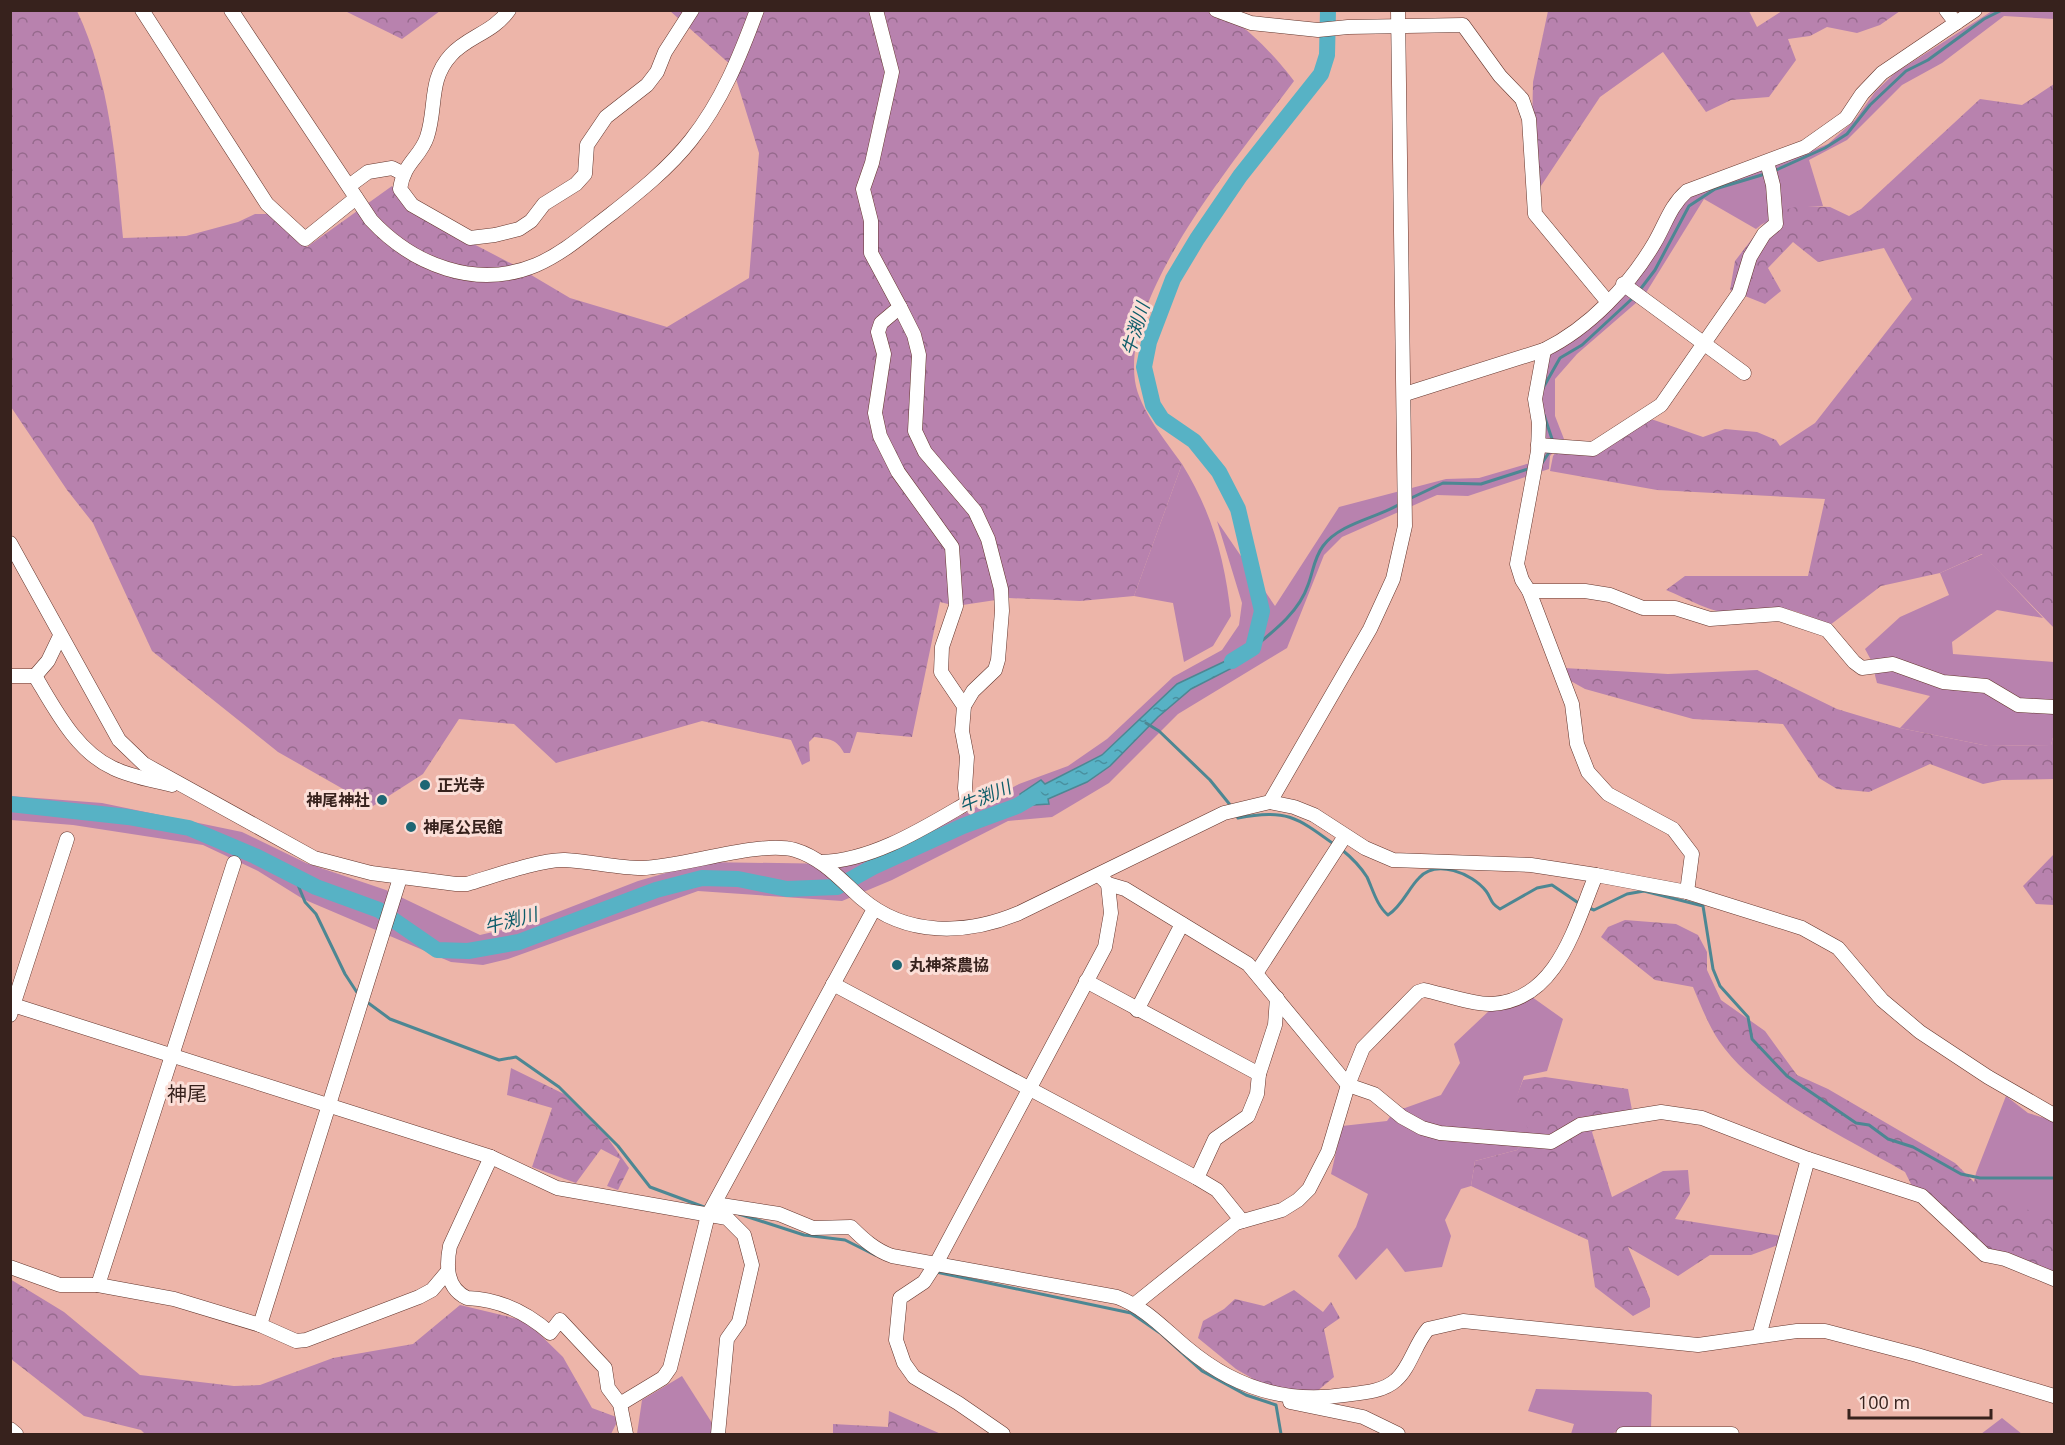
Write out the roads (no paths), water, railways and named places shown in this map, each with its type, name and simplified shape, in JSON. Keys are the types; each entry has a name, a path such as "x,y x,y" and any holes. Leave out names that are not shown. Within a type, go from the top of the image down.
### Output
{"street":[{"path":"142,10 267,204 305,239 353,192 368,172 392,168 402,173"},
{"path":"231,10 353,192 384,234 427,263 468,274 520,270 536,265 558,253 627,201 670,164 691,141 738,62 757,10"},
{"path":"509,10 491,30 454,52 440,68 427,139 402,173 400,189 412,205 470,238 519,229 531,221 544,204 576,184 585,174 587,144 606,117 647,85 657,72 665,52 692,10"},
{"path":"820,862 848,860 868,853 967,803 965,788 968,757 962,731 964,706 973,691 995,670 998,660 1002,611 1000,589 988,539 975,512 925,452 915,432 919,355 914,335 871,253 871,221 863,189 872,163 892,72 876,10"},
{"path":"1216,10 1251,22 1318,30 1398,25 1463,25 1500,76 1522,99 1529,119 1529,150 1535,214 1607,301"},
{"path":"1270,802 1370,629 1393,579 1405,526 1398,10"},
{"path":"1946,10 1956,23"},
{"path":"1405,394 1544,350 1575,332 1623,284 1655,242 1672,206 1687,191 1805,147 1838,126 1882,73 1975,10"},
{"path":"1538,445 1593,449 1661,405 1739,293 1757,246 1776,224 1773,184 1767,162"},
{"path":"1623,284 1642,301 1744,373"},
{"path":"900,307 881,323 878,332 884,354 874,413 880,436 898,472 952,547 956,606 942,647 940,672 964,706"},
{"path":"1544,350 1534,399 1539,423 1538,445 1517,564 1572,704 1577,744 1588,772 1608,794 1673,829 1692,854 1687,892"},
{"path":"10,543 119,740 144,764 314,858 400,878 467,884 563,860 642,868 768,848 795,850 820,862 874,909 898,922 919,927 969,928 994,924 1104,879 1151,846 1224,813 1270,802 1294,807 1314,815 1380,856 1393,860 1531,865 1596,875 1687,892 1802,928 1838,948 1882,1000 1920,1032 1988,1077 2055,1115"},
{"path":"1529,591 1585,591 1611,595 1643,608 1675,608 1710,619 1779,614 1827,630 1854,662 1862,668 1893,664 1943,682 1986,686 2018,705 2055,707"},
{"path":"35,676 48,660 60,636"},
{"path":"10,676 35,676"},
{"path":"35,676 82,747 102,762 132,775 190,790"},
{"path":"1257,972 1345,836"},
{"path":"67,839 12,1008 171,1055 491,1157 557,1188 712,1209 779,1214 813,1228 851,1227 881,1252 1093,1291 1135,1304 1210,1366 1238,1382 1262,1391 1289,1397 1332,1397 1375,1390 1396,1380 1428,1329 1463,1321 1698,1345 1797,1330 1825,1331 1917,1355 2055,1396"},
{"path":"99,1285 234,863"},
{"path":"1135,1304 1242,1221 1282,1210 1309,1190 1328,1152 1348,1085 1363,1048 1418,992 1424,990 1491,1004 1516,999 1545,981 1564,950 1596,875"},
{"path":"260,1325 400,878"},
{"path":"1104,879 1182,924 1257,972 1348,1085 1374,1094 1402,1118 1422,1128 1440,1133 1551,1142 1580,1125 1661,1112 1702,1118 1808,1159 1922,1196 1985,1255 2005,1259 2053,1280"},
{"path":"1003,1434 958,1403 914,1377 904,1364 896,1340 900,1298 924,1282 937,1262 1110,934 1111,913 1104,879"},
{"path":"620,1404 663,1378 670,1368 712,1209 874,909"},
{"path":"1137,1010 1182,924"},
{"path":"1086,981 1259,1074"},
{"path":"833,984 1197,1178 1217,1190 1242,1221"},
{"path":"1197,1178 1215,1139 1248,1116 1257,1094 1259,1074 1275,1025 1277,998"},
{"path":"491,1157 450,1246 448,1271 451,1284 467,1298 489,1299 530,1316 550,1333 560,1320 605,1368 608,1388 620,1404 626,1434"},
{"path":"1759,1336 1808,1159"},
{"path":"712,1209 734,1223 744,1235 752,1264 739,1322 727,1339 718,1434"},
{"path":"10,1267 60,1285 99,1285 174,1299 260,1325 296,1341 306,1340 419,1297 432,1290 448,1271"},
{"path":"1289,1397 1290,1403 1363,1417 1398,1434"},
{"path":"10,1429 16,1434"},
{"path":"1623,1434 1732,1434"}],"water":[{"path":"1253,648 1236,666 1191,689 1158,717 1110,766 1087,782 1048,799 1049,804 1017,806 1021,798 1020,794 1041,780 1045,784 1102,755 1177,684"}],"waterway":[{"name":"牛渕川","path":"1232,661 1253,648 1262,611 1238,509 1219,472 1194,441 1162,419 1153,405 1144,367 1149,342 1173,279 1197,239 1240,176 1321,74 1327,55 1328,10"},
{"path":"1774,171 1825,148 1847,134 1870,105 1906,71 1928,60 1984,19 2002,10"},
{"path":"1639,291 1655,270 1689,206 1715,189 1765,174"},
{"path":"1543,388 1560,358 1582,345 1635,296"},
{"path":"1544,415 1553,442"},
{"path":"1542,463 1550,451"},
{"path":"1409,499 1443,483 1481,484 1531,468"},
{"path":"1253,648 1285,620 1299,604 1318,555 1330,538 1349,526 1400,504"},
{"path":"1146,723 1159,731 1210,780 1231,806"},
{"name":"牛渕川","path":"10,804 128,817 189,828 255,856 316,887 379,910 437,950 468,951 519,942 656,890 702,878 738,879 787,889 837,887 873,867 963,826 1017,806 1034,796"},
{"path":"1236,814 1238,818 1268,814 1291,818 1311,828 1335,845"},
{"path":"1341,849 1367,877 1378,902 1388,915 1419,878 1435,869 1454,871 1472,879 1480,884 1500,909 1537,888 1552,885 1580,904"},
{"path":"299,878 298,885 305,902 316,914 345,974 358,994"},
{"path":"1589,908 1594,910 1627,894 1644,891 1703,906 1713,969 1720,986 1748,1017 1752,1039 1787,1076 1856,1123 1869,1125 1888,1139 1913,1147 1961,1174 1980,1178 2054,1178"},
{"path":"367,1002 390,1019 499,1060 516,1057 559,1087 618,1146 650,1187 704,1207"},
{"path":"739,1214 804,1235 845,1240 875,1255"},
{"path":"936,1272 1131,1313 1160,1333 1202,1371 1246,1395 1276,1405 1281,1434"}],"place":[{"name":"正光寺","path":"425,785"},
{"name":"神尾神社","path":"382,800"},
{"name":"神尾公民館","path":"411,827"},
{"name":"丸神茶農協","path":"897,965"}],"district":[{"name":"神尾","path":"187,1094"}]}
